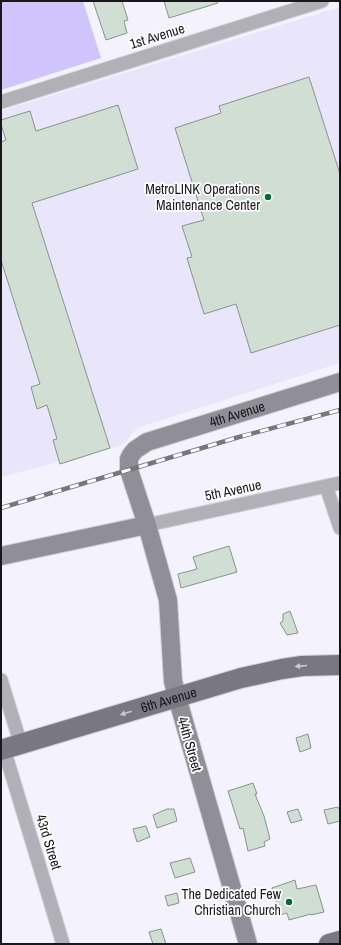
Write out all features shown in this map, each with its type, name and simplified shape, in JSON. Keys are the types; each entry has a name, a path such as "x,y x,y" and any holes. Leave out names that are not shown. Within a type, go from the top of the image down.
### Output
{"main road":[{"name":"6th Avenue","path":"9,748 241,678 302,666 340,665"},
{"path":"329,944 340,941"}],"street":[{"name":"1st Avenue","path":"1,102 322,1"},
{"name":"4th Avenue","path":"135,450 147,442 340,382"},
{"name":"44th Street","path":"135,450 129,459 129,470 147,524 168,600 173,681 248,944"},
{"name":"5th Avenue","path":"147,524 340,483"},
{"path":"326,486 340,528"},
{"path":"1,556 147,524"},
{"name":"43rd Street","path":"1,680 9,748 63,944"}],"shaded area":[{"path":"1,1 83,1 101,58 1,90"},
{"path":"340,7 340,363 137,428 123,445 1,477 1,111"}],"building":[{"path":"93,1 122,1 128,20 124,21 127,33 106,40"},
{"path":"164,1 217,1 218,3 169,18"},
{"name":"MetroLINK Operations Maintenance Center","path":"309,77 340,174 340,325 251,353 236,304 204,314 187,258 192,257 182,226 204,220 175,128 221,113 219,106"},
{"path":"118,105 138,169 32,203 110,448 60,464 53,440 57,439 47,405 37,409 31,387 40,384 1,260 1,142 6,140 1,120 30,111 36,131"},
{"path":"229,546 237,572 181,588 178,574 197,569 193,557"},
{"path":"290,611 298,633 287,635 280,623 283,621 283,614"},
{"path":"308,734 311,748 300,752 296,738"},
{"path":"253,783 257,794 255,794 264,816 270,839 264,842 265,846 248,851 243,828 240,829 228,791"},
{"path":"338,807 340,811 340,821 328,824 324,810"},
{"path":"167,809 174,809 177,821 157,828 153,815"},
{"path":"298,809 302,820 291,823 287,812"},
{"path":"146,826 150,837 137,842 133,829"},
{"path":"190,858 195,872 175,878 170,863"},
{"name":"The Dedicated Few Christian Church","path":"295,880 297,889 316,885 324,912 289,920 287,913 280,915 272,888"},
{"path":"177,893 179,903 168,906 165,896"},
{"path":"161,929 166,944 153,944 149,932"}],"railway":[{"path":"1,508 239,437 340,410"}],"place":[{"name":"MetroLINK Operations Maintenance Center","path":"268,197"},
{"name":"The Dedicated Few Christian Church","path":"289,902"}]}
